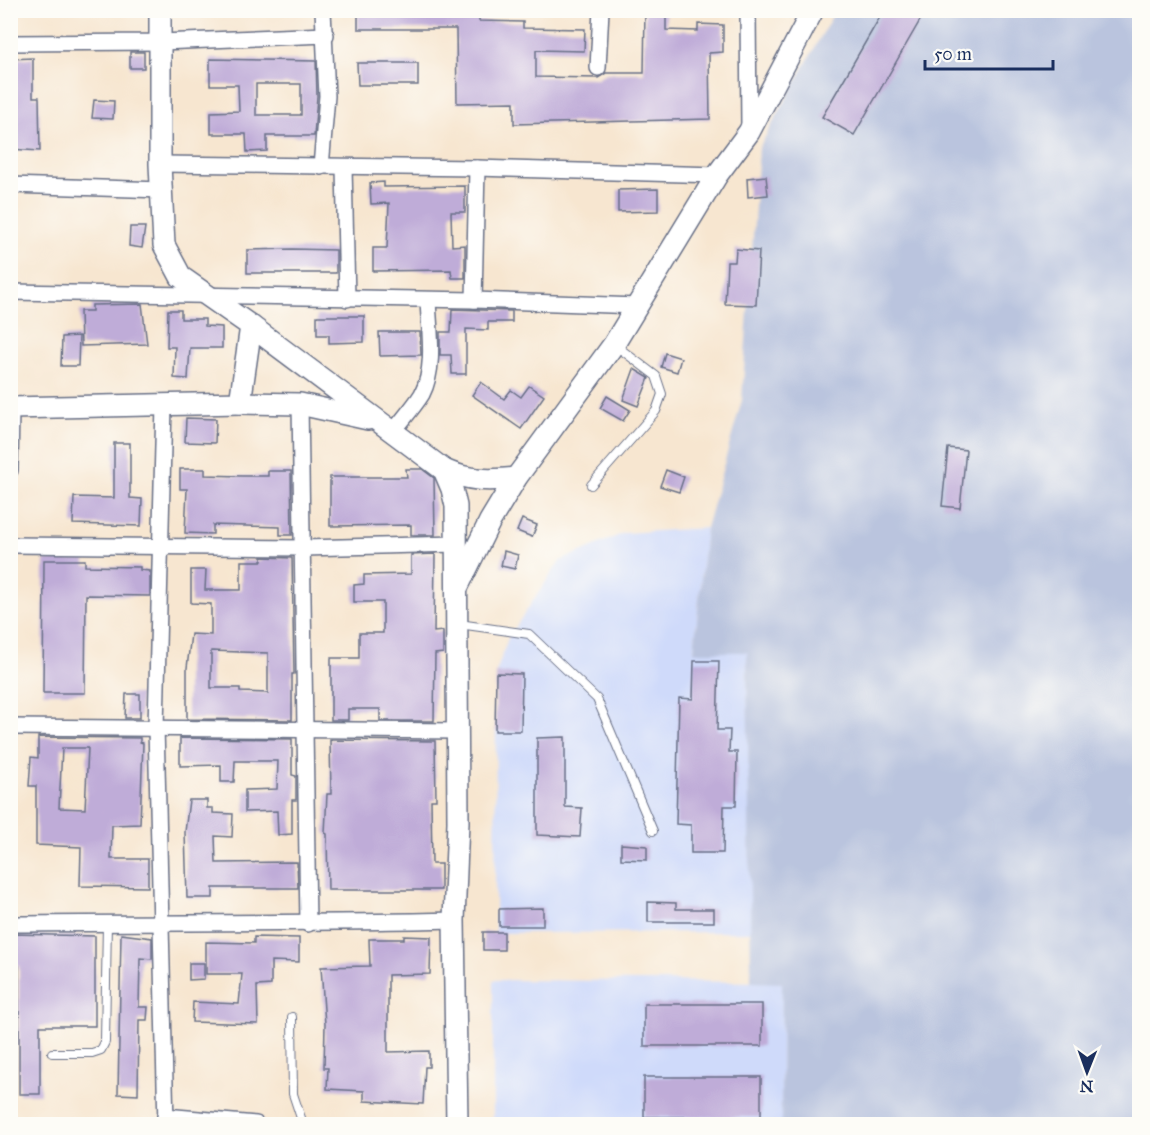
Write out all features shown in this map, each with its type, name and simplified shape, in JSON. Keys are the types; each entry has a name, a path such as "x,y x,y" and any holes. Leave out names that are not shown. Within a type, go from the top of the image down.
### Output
{"main road":[{"path":"160,10 160,164 164,245 181,276 203,295 251,326 444,470 464,478 488,481 516,478"},
{"path":"457,587 490,521 516,478 614,344 717,175 749,132 813,10"},
{"path":"240,403 251,326"},
{"path":"11,408 240,403 300,404 384,426"},
{"path":"444,470 453,489 456,506 458,730 454,920 457,1125"}],"street":[{"path":"321,167 327,96 326,35 323,10"},
{"path":"598,68 600,10"},
{"path":"748,10 749,132"},
{"path":"10,43 161,42 326,35"},
{"path":"160,164 477,168 717,175"},
{"path":"344,167 347,299"},
{"path":"474,300 477,168"},
{"path":"10,185 162,190"},
{"path":"10,292 474,300 637,306"},
{"path":"384,426 422,394 429,357 428,300"},
{"path":"300,404 308,924"},
{"path":"164,405 156,727 165,1120 256,1125"},
{"path":"10,470 11,408"},
{"path":"10,544 304,548 456,544"},
{"path":"10,727 458,730"},
{"path":"10,924 161,921 308,924 454,920"}],"lane":[{"path":"591,485 656,411 662,394 656,376 614,344"},
{"path":"458,624 529,634 597,699 653,831"},
{"path":"52,1053 92,1053 101,1050 105,1042 107,922"},
{"path":"292,1017 293,1094 303,1125"}],"shaded area":[{"path":"835,11 1139,11 1139,1124 781,1124 782,983 751,982 747,652 694,652 706,528 742,400 759,148"},
{"path":"706,528 694,651 747,651 751,932 495,933 496,673 508,638 560,561 624,533"},
{"path":"493,980 782,982 781,1124 493,1124"}],"building":[{"path":"358,10 479,10 479,21 523,22 523,28 585,29 584,51 536,50 536,77 598,78 606,73 644,73 645,10 666,10 666,30 698,31 698,24 723,25 723,52 709,53 710,119 514,124 514,102 457,103 456,29 358,29"},
{"path":"884,10 926,10 854,135 822,117"},
{"path":"130,52 144,52 144,68 130,68"},
{"path":"33,58 33,97 39,97 40,151 10,149 10,59"},
{"path":"210,59 316,61 317,96 314,136 267,136 267,151 247,152 246,134 211,134 211,112 239,111 238,85 210,85","holes":["256,84 301,84 301,115 256,115"]},
{"path":"357,63 418,63 418,85 358,85"},
{"path":"94,100 114,101 113,119 92,118"},
{"path":"766,176 768,195 748,197 747,178"},
{"path":"384,182 384,187 465,186 465,212 451,212 452,246 465,245 465,278 452,278 451,270 373,271 373,248 387,248 389,203 371,204 370,183"},
{"path":"658,189 658,211 618,212 618,190"},
{"path":"130,227 145,227 142,248 129,246"},
{"path":"736,249 759,251 756,305 725,304 727,262 735,262"},
{"path":"247,250 336,250 336,273 247,273"},
{"path":"142,304 147,344 81,346 80,311 92,311 92,305"},
{"path":"452,309 512,311 512,322 488,322 488,330 466,329 466,374 452,374 451,355 440,355 440,332 451,332"},
{"path":"168,310 181,310 181,319 205,319 205,326 222,327 222,348 190,348 188,379 174,378 175,347 167,347"},
{"path":"317,316 364,316 364,342 329,343 329,335 317,335"},
{"path":"379,332 420,332 421,355 380,356"},
{"path":"79,336 78,366 61,366 62,337"},
{"path":"665,353 681,358 677,372 661,367"},
{"path":"634,369 649,378 638,406 623,400"},
{"path":"481,382 504,399 511,390 521,397 529,386 544,396 521,429 472,395"},
{"path":"607,396 630,410 623,421 600,408"},
{"path":"186,418 216,419 215,443 185,442"},
{"path":"114,443 130,443 130,498 142,499 141,526 73,524 74,497 114,498"},
{"path":"948,448 966,450 960,508 942,506"},
{"path":"180,469 205,469 205,475 242,476 268,476 268,471 291,471 292,535 280,535 280,527 213,525 213,534 185,533 187,489 180,489"},
{"path":"406,469 422,469 434,478 435,535 411,535 411,525 330,526 330,477 407,477"},
{"path":"666,470 684,477 679,492 660,486"},
{"path":"522,519 537,525 532,537 517,531"},
{"path":"504,551 518,555 515,569 501,566"},
{"path":"435,554 434,632 443,631 443,653 435,654 434,721 380,721 380,709 348,709 348,720 331,720 331,658 359,658 359,633 383,633 383,602 354,602 354,585 364,584 364,575 411,574 411,555"},
{"path":"262,557 292,558 294,674 292,674 292,720 187,719 187,668 191,634 211,635 211,604 191,603 191,570 206,570 205,590 241,590 241,561 262,561","holes":["211,651 268,653 268,693 240,692 240,688 211,688"]},
{"path":"44,560 85,560 85,566 140,567 140,570 150,571 150,596 86,595 85,693 43,693"},
{"path":"694,661 719,661 717,730 730,730 729,752 737,752 736,806 724,806 723,853 691,853 691,825 676,824 679,698 693,699"},
{"path":"496,673 522,674 521,731 495,731"},
{"path":"126,694 140,694 140,718 125,718"},
{"path":"38,737 140,738 140,742 143,743 140,824 112,825 111,859 148,859 148,887 80,886 81,847 36,845 36,786 29,786 31,757 38,758","holes":["62,748 88,748 85,809 59,808"]},
{"path":"565,737 565,807 582,808 580,837 537,835 537,738"},
{"path":"180,738 292,739 292,775 296,776 296,800 292,800 292,834 278,835 277,811 245,812 245,790 277,789 278,761 235,761 234,782 221,782 221,765 180,766"},
{"path":"330,740 435,741 436,800 431,800 432,864 441,864 441,890 328,890 327,834 325,833 327,794 331,794"},
{"path":"189,800 207,800 207,808 213,808 213,813 233,814 232,837 215,836 216,863 297,862 298,888 213,888 213,898 187,898 185,832"},
{"path":"621,844 647,846 647,860 621,859"},
{"path":"648,902 676,903 676,909 714,909 714,922 648,922"},
{"path":"543,908 543,926 499,926 499,909"},
{"path":"483,932 504,932 504,950 483,950"},
{"path":"12,934 95,936 95,1026 40,1026 40,1094 19,1094 19,966 12,966"},
{"path":"121,934 152,938 152,959 140,958 139,1007 148,1007 147,1020 139,1020 138,1095 118,1094"},
{"path":"404,936 431,937 430,974 388,975 388,1052 429,1051 429,1067 425,1067 423,1104 364,1101 364,1091 327,1089 328,1068 324,1068 325,1024 321,967 370,966 369,939 404,939"},
{"path":"254,937 299,938 299,962 271,961 271,985 257,986 258,1024 192,1022 193,1002 239,1004 242,974 206,974 206,942 254,943"},
{"path":"189,963 204,963 204,979 189,980"},
{"path":"644,1004 762,1004 762,1046 644,1046"},
{"path":"644,1077 761,1077 761,1117 644,1117"}]}
